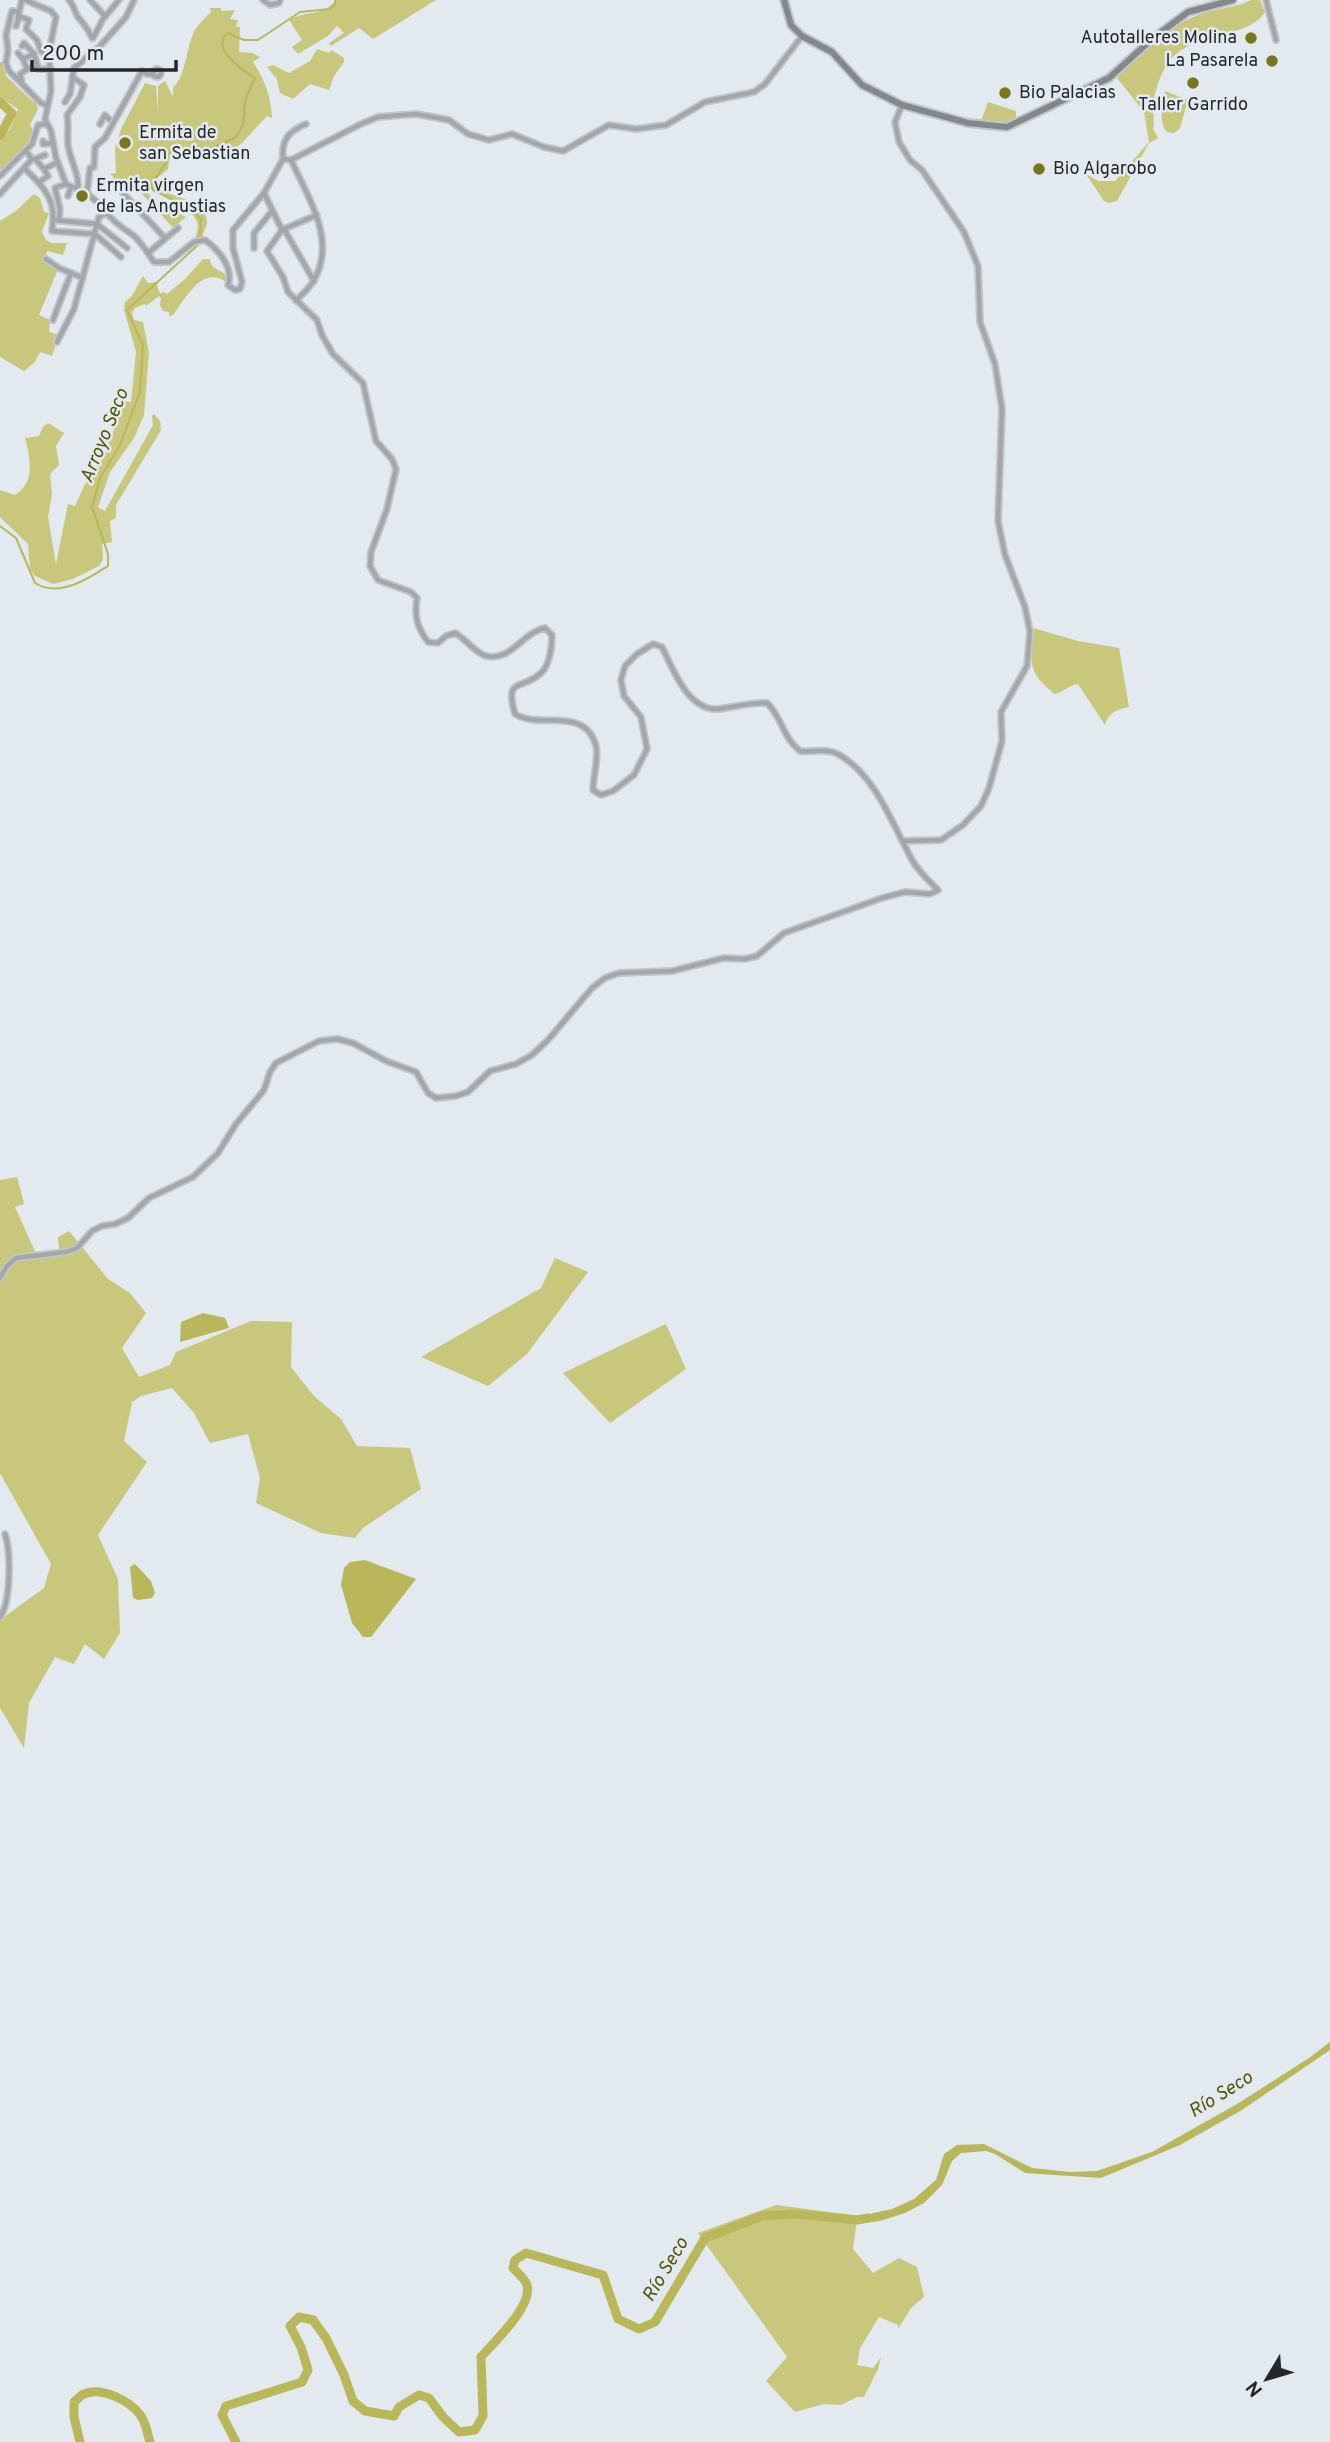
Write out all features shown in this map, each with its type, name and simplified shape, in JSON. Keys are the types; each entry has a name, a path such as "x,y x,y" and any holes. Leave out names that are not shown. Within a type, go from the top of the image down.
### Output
{"street":[{"path":"16,26 23,0 51,11 56,17 50,57 51,91 46,105 46,124 51,131 52,143 68,185 68,196"},
{"path":"90,0 105,16"},
{"path":"91,39 119,0"},
{"path":"65,102 70,94 72,77 78,64 102,43 125,17 134,0"},
{"path":"262,0 270,5 281,0"},
{"path":"784,0 791,25 802,36 832,52 862,85 902,105 968,123 1007,127 1109,78 1152,39 1188,12 1233,0"},
{"path":"1266,0 1276,40"},
{"path":"71,1 78,16 87,24 91,39"},
{"path":"46,105 9,71 6,63 6,34 12,11 29,20 26,30 37,40 41,51 50,57"},
{"path":"283,159 291,160 378,117 416,114 449,120 468,134 489,140 512,134 544,147 563,151 610,125 636,129 666,125 705,102 754,92 765,84 802,36"},
{"path":"91,39 102,43"},
{"path":"22,46 24,43 32,52 38,67"},
{"path":"23,59 38,45"},
{"path":"18,53 27,69"},
{"path":"22,83 20,74 27,69 51,69"},
{"path":"87,193 96,147 106,138 142,71 153,74"},
{"path":"72,77 84,85 80,97 67,115 68,147 77,174 78,191"},
{"path":"902,105 895,122 899,142 910,160 922,170 964,232 978,266 979,322 995,364 1002,409 998,521 1005,555 1025,607 1030,632 1027,666 1001,712 1002,741 981,806 963,825 941,840 903,841"},
{"path":"100,124 105,115 109,119"},
{"path":"0,176 32,144 38,125 46,124"},
{"path":"57,342 74,309 99,217 107,213 120,227 133,235 154,262 169,262 194,242 205,240 213,246 229,270 231,277 228,285 233,290 240,289 242,282 233,248 233,230 264,192 283,159 285,139 291,132 306,124"},
{"path":"43,141 43,144 52,143"},
{"path":"26,151 48,176 39,182"},
{"path":"0,194 33,159 45,155"},
{"path":"291,160 320,223 323,247 314,281 296,301"},
{"path":"44,169 58,162"},
{"path":"24,168 39,182 54,208 56,220"},
{"path":"77,174 89,175"},
{"path":"105,209 87,193 68,185 55,188 60,209 52,231 94,234 121,257"},
{"path":"264,192 272,211 314,281"},
{"path":"123,193 166,239"},
{"path":"254,248 254,233 272,211"},
{"path":"0,1278 16,1258 66,1252 77,1248 92,1231 128,1218 149,1198 193,1177 218,1153 236,1124 264,1090 276,1062 307,1046 328,1040 353,1043 386,1061 416,1072 428,1093 436,1098 456,1096 468,1092 490,1071 516,1064 532,1055 592,988 605,978 619,973 671,971 724,958 744,959 757,956 784,933 882,898 905,892 930,894 938,890 910,858 884,804 857,769 837,753 825,750 800,751 790,744 776,711 767,703 714,709 701,706 683,687 662,648 653,644 625,666 621,680 624,696 642,718 647,749 634,775 613,791 601,795 593,790 597,747 590,732 576,722 523,720 515,714 510,697 514,689 541,673 552,646 552,635 545,628 537,630 513,650 499,656 486,656 455,633 438,643 428,642 419,630 414,614 417,598 411,592 378,580 370,566 371,552 387,509 396,469 392,459 376,441 363,383 333,354 317,320 296,301 267,251 283,230 317,215"},
{"path":"56,220 97,224 127,248"},
{"path":"148,253 178,228"},
{"path":"46,259 83,278"},
{"path":"53,320 71,273"},
{"path":"0,1617 6,1609 10,1547 5,1534"}],"shaded area":[{"path":"336,0 436,0 373,39 359,28 331,46 329,43 344,33 337,26 328,36 298,54 292,47 302,40 289,20 326,9"},
{"path":"1251,0 1260,0 1265,12 1257,21 1189,46 1176,54 1166,66 1157,86 1153,108 1153,129 1158,138 1149,143 1117,201 1104,201 1086,174 1098,181 1115,181 1149,142 1144,112 1117,78 1164,34 1186,20"},
{"path":"210,8 221,8 221,11 235,10 230,19 238,20 236,27 240,27 239,52 260,57 253,62 267,89 272,118 267,116 229,153 222,146 217,148 213,156 175,152 170,156 168,169 155,183 167,192 193,202 205,213 207,224 202,238 195,240 198,224 189,212 145,185 154,205 156,203 186,217 173,228 133,184 125,190 110,174 116,173 115,149 121,129 145,83 156,86 158,111 158,86 165,81 173,97 173,88 183,69 193,34 211,12"},
{"path":"317,49 329,53 331,50 344,58 329,90 310,84 293,99 280,93 277,79 267,67 273,65 289,73 310,61"},
{"path":"0,62 3,62 5,75 32,101 35,100 38,109 30,125 34,132 32,141 2,171 0,142 10,129 18,109 0,97"},
{"path":"1165,91 1188,100 1180,128 1174,133 1167,132 1164,128 1162,113"},
{"path":"988,102 1016,111 1016,121 1005,124 981,121"},
{"path":"34,194 40,198 44,212 49,213 42,232 46,240 52,243 67,243 63,255 47,251 45,259 58,269 39,315 50,320 49,332 59,335 52,356 40,352 34,363 24,371 0,357 0,221 16,211"},
{"path":"203,259 210,259 214,267 227,276 226,282 217,278 202,280 173,315 169,316 169,312 163,311 159,296 146,306 145,304 135,308 132,313 134,320 143,322 149,353 144,415 134,438 110,472 98,507 105,511 153,425 154,414 160,421 161,430 116,505 116,518 110,521 112,542 102,544 103,559 99,566 73,579 53,584 35,576 30,569 28,544 0,517 0,490 15,495 22,490 29,477 30,461 25,438 39,436 48,423 64,433 56,446 59,465 50,474 52,494 48,517 56,564 68,504 75,506 84,486 102,460 125,401 131,402 136,352 124,310 125,302 132,296 143,276 148,283 156,282 160,294 167,294"},
{"path":"1033,628 1078,641 1119,648 1129,707 1114,712 1105,725 1078,684 1055,694 1039,679 1032,665"},
{"path":"17,1177 24,1204 15,1207 38,1258 59,1249 58,1237 69,1231 108,1279 130,1293 146,1313 122,1348 139,1377 170,1365 176,1352 251,1321 292,1322 291,1367 314,1396 341,1419 357,1446 410,1448 421,1489 363,1528 355,1538 321,1533 256,1503 260,1478 248,1434 210,1443 194,1413 172,1388 141,1396 132,1402 124,1441 147,1462 98,1535 118,1579 120,1633 104,1659 85,1644 74,1664 55,1657 29,1703 24,1748 0,1708 0,1620 44,1588 51,1564 0,1473 0,1180"},
{"path":"555,1258 588,1272 527,1354 488,1386 421,1357 541,1288"},
{"path":"203,1313 225,1318 229,1328 180,1342 181,1322"},
{"path":"666,1324 686,1369 610,1423 563,1373"},
{"path":"365,1560 416,1579 371,1637 363,1637 352,1623 341,1585 344,1568 350,1562"},
{"path":"135,1564 151,1581 155,1593 152,1598 133,1598 130,1567"},
{"path":"1330,2042 1330,2050 1242,2110 1180,2145 1101,2178 1025,2173 986,2151 961,2153 952,2161 942,2185 924,2203 880,2221 857,2224 860,2216 892,2209 914,2199 936,2180 944,2154 957,2145 984,2144 1032,2168 1070,2172 1097,2171 1152,2152 1237,2104"},
{"path":"776,2205 860,2216 857,2220 853,2249 873,2273 899,2258 917,2267 924,2297 911,2308 898,2329 898,2325 879,2317 860,2348 857,2365 873,2368 881,2357 864,2397 857,2397 841,2405 824,2404 795,2412 766,2381 787,2357 698,2233"}],"waterway":[{"name":"Arroyo Seco","path":"200,238 201,219 191,209 153,190 151,185 167,161 171,149 212,148 236,137 243,125 245,100 255,78 230,58 222,45 223,39 228,33 244,40 258,40 300,12 330,9 335,0"},
{"path":"0,102 12,113 0,136"},
{"name":"Arroyo Seco","path":"0,526 16,538 35,583 44,587 63,588 73,585 108,566 108,554 92,507 100,478 120,445 140,392 143,345 127,310 200,243"},
{"name":"Río Seco","path":"236,2442 222,2415 226,2406 302,2382 308,2370 301,2347 290,2326 299,2317 313,2320 326,2338 353,2401 365,2411 394,2416 399,2407 419,2395 429,2398 459,2432 475,2430 483,2416 481,2357 519,2313 524,2303 527,2285 513,2268 515,2260 526,2253 603,2275 618,2319 639,2329 655,2322 705,2238 762,2216 795,2214 857,2220 868,2218"},
{"name":"Río Seco","path":"80,2442 74,2417 74,2402 89,2392 106,2393 130,2405 141,2416 150,2442"}],"place":[{"name":"Autotalleres Molina","path":"1251,38"},
{"name":"La Pasarela","path":"1272,61"},
{"name":"Taller Garrido","path":"1193,83"},
{"name":"Bio Palacias","path":"1005,93"},
{"name":"Ermita de san Sebastian","path":"125,143"},
{"name":"Bio Algarobo","path":"1039,169"},
{"name":"Ermita virgen de las Angustias","path":"82,196"}]}
